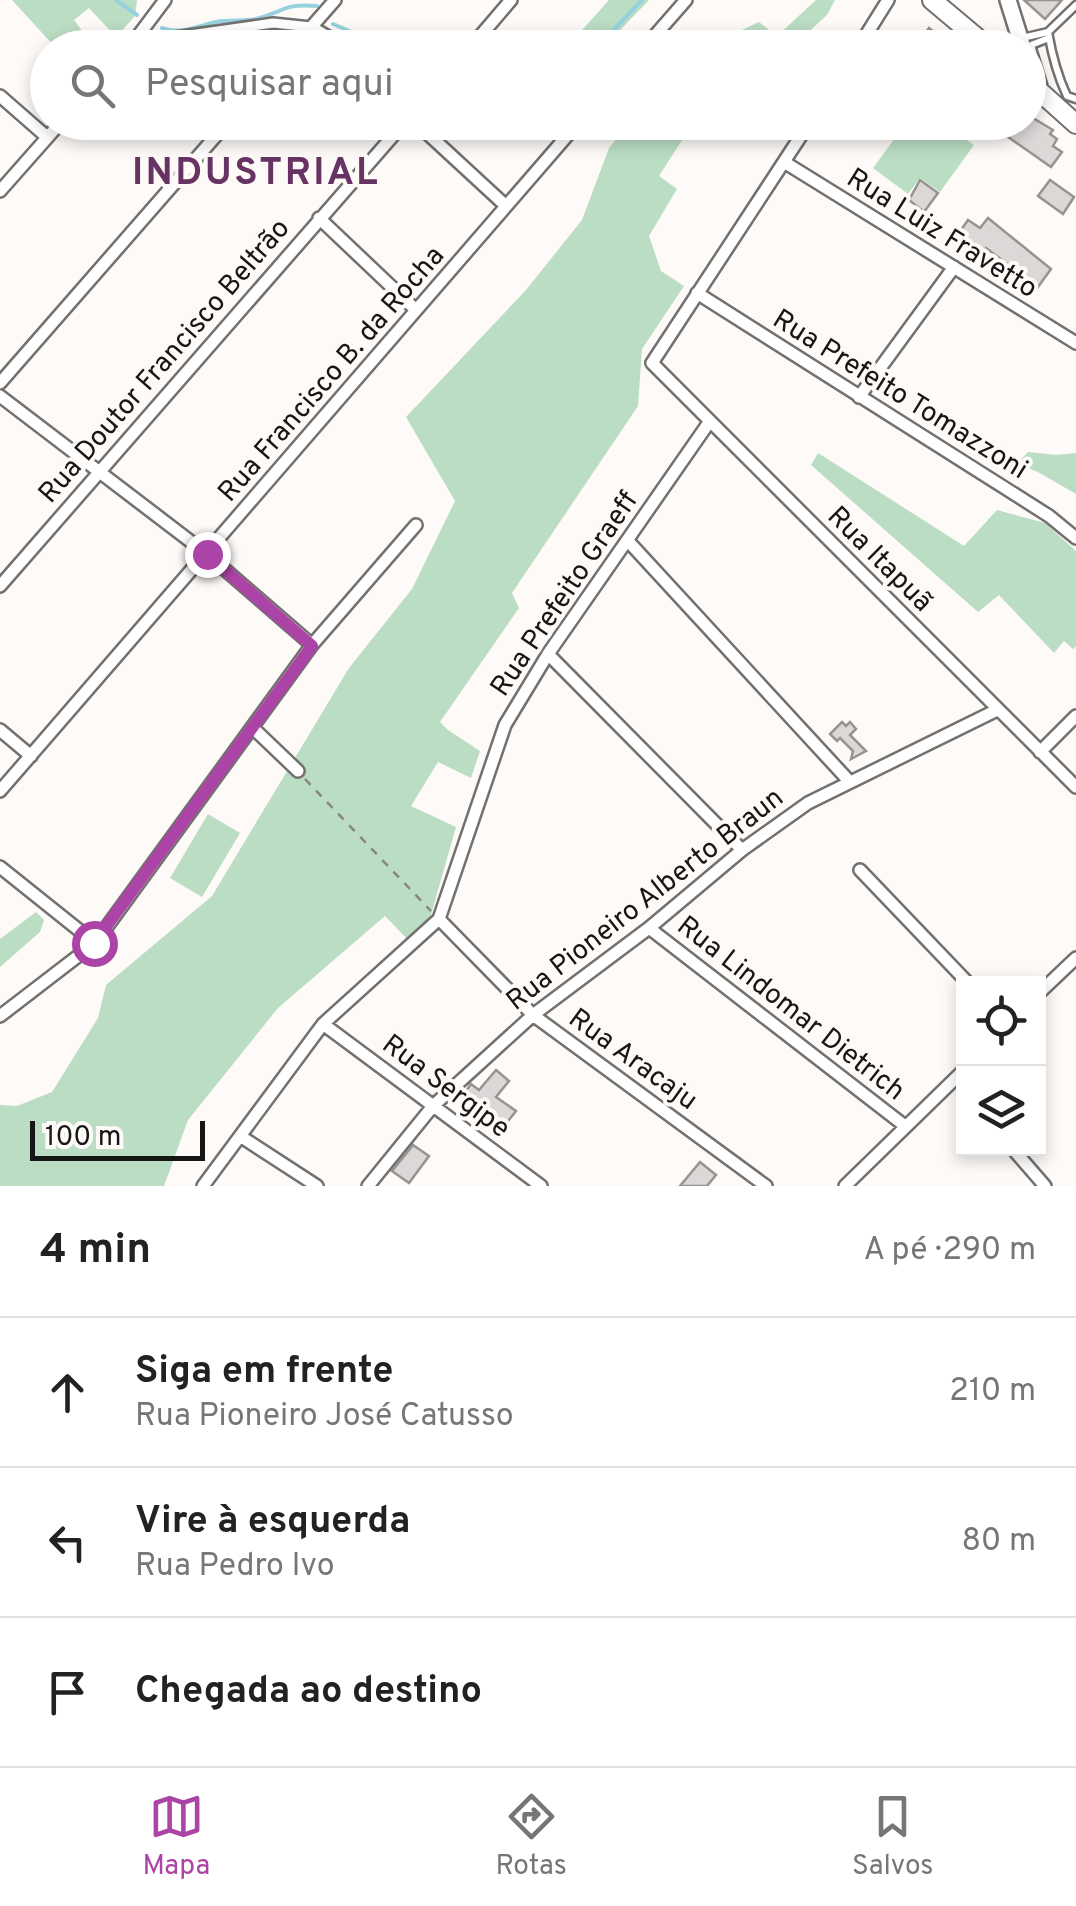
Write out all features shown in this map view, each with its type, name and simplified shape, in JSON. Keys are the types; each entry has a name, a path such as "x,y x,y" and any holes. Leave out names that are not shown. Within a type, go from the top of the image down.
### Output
{"main road":[{"path":"932,0 967,30"},
{"path":"1046,94 1076,124"}],"street":[{"path":"142,30 165,0"},
{"path":"308,30 335,0"},
{"path":"486,30 512,0"},
{"path":"660,30 686,0"},
{"path":"869,30 888,0"},
{"path":"1008,0 1018,30"},
{"path":"227,30 272,23 316,30"},
{"path":"0,96 30,122"},
{"path":"0,191 45,140"},
{"path":"0,384 212,140"},
{"name":"Rua Doutor Francisco Beltrão","path":"0,586 389,140"},
{"path":"434,140 506,206"},
{"name":"Rua Francisco B. da Rocha","path":"0,791 563,140"},
{"path":"697,293 798,140"},
{"name":"Rua Luiz Fravetto","path":"784,162 1076,344"},
{"path":"319,218 416,310"},
{"path":"859,397 954,267"},
{"name":"Rua Itapuã","path":"697,293 652,363 1076,787"},
{"name":"Rua Prefeito Tomazzoni","path":"697,293 1050,516 1076,538"},
{"path":"0,396 207,554 312,646"},
{"name":"Rua Prefeito Graeff","path":"204,1186 323,1024 438,919 505,725 548,654 710,421"},
{"path":"0,1016 94,943 312,646 416,525"},
{"path":"628,541 849,781"},
{"path":"548,654 742,850"},
{"name":"Rua Pioneiro Alberto Braun","path":"368,1186 432,1106 533,1015 649,928 742,850 808,802 997,710"},
{"path":"1040,752 1076,716"},
{"path":"252,728 298,772"},
{"path":"0,730 31,756"},
{"path":"0,867 94,943"},
{"path":"860,870 961,976"},
{"name":"Rua Aracaju","path":"438,919 533,1015 766,1186"},
{"name":"Rua Lindomar Dietrich","path":"649,928 906,1126"},
{"path":"1046,986 1076,958"},
{"name":"Rua Sergipe","path":"323,1024 541,1186"},
{"path":"845,1186 956,1078"},
{"path":"953,1081 956,1084"},
{"path":"240,1136 317,1186"},
{"path":"1019,1156 1045,1186"}],"lane":[{"path":"1076,5 1048,35 1054,65 1067,96 1076,99"},
{"path":"1046,87 1076,124"}],"path":[{"path":"298,772 438,919"}],"green space":[{"path":"12,0 137,0 135,16 122,30 109,30 89,8 74,20 82,30 39,30"},
{"path":"609,0 649,0 620,30 582,30"},
{"path":"816,0 835,0 827,15 811,30 784,30"},
{"path":"759,22 769,30 742,30"},
{"path":"615,140 682,140 659,176 677,189 649,236 661,271 684,286 642,349 638,406 512,593 519,608 440,722 480,751 471,778 438,762 411,806 456,827 429,922 409,941 385,916 278,1008 188,1120 164,1186 0,1186 0,1105 17,1106 52,1092 98,1018 106,985 212,896 349,668 412,589 455,501 406,417 526,290 582,220"},
{"path":"894,140 967,140 974,145 940,192 920,178 908,194 873,168"},
{"path":"1028,452 1076,453 1076,494 1017,464"},
{"path":"818,453 964,546 997,510 1045,523 1076,551 1076,646 1073,649 1064,641 1054,653 999,595 978,612 811,465"},
{"path":"208,814 240,833 202,897 170,878"},
{"path":"36,912 44,920 40,932 0,967 0,939"}],"building":[{"path":"1024,0 1062,0 1045,19"},
{"path":"1046,126 1053,130 1050,134 1057,139 1053,146 1062,152 1051,167 1012,140 1046,140"},
{"path":"920,180 938,193 924,212 909,200"},
{"path":"1050,180 1074,197 1063,214 1038,196"},
{"path":"988,218 1051,269 1038,287 959,233 968,220 980,228"},
{"path":"842,722 846,726 850,722 856,729 850,735 866,751 851,759 853,751 830,734"},
{"path":"496,1070 509,1081 496,1097 516,1111 502,1129 461,1098 471,1084 479,1090"},
{"path":"413,1145 429,1156 409,1183 392,1171"},
{"path":"700,1162 716,1175 707,1186 680,1186"}],"waterway":[{"path":"116,0 137,15"},
{"path":"614,30 642,0"},
{"path":"162,28 183,30 221,21 256,19 290,7 317,6"},
{"path":"333,24 347,30"}],"district":[{"name":"INDUSTRIAL","path":"256,171"}],"route":[{"path":"94,943 312,646 207,554"}]}
